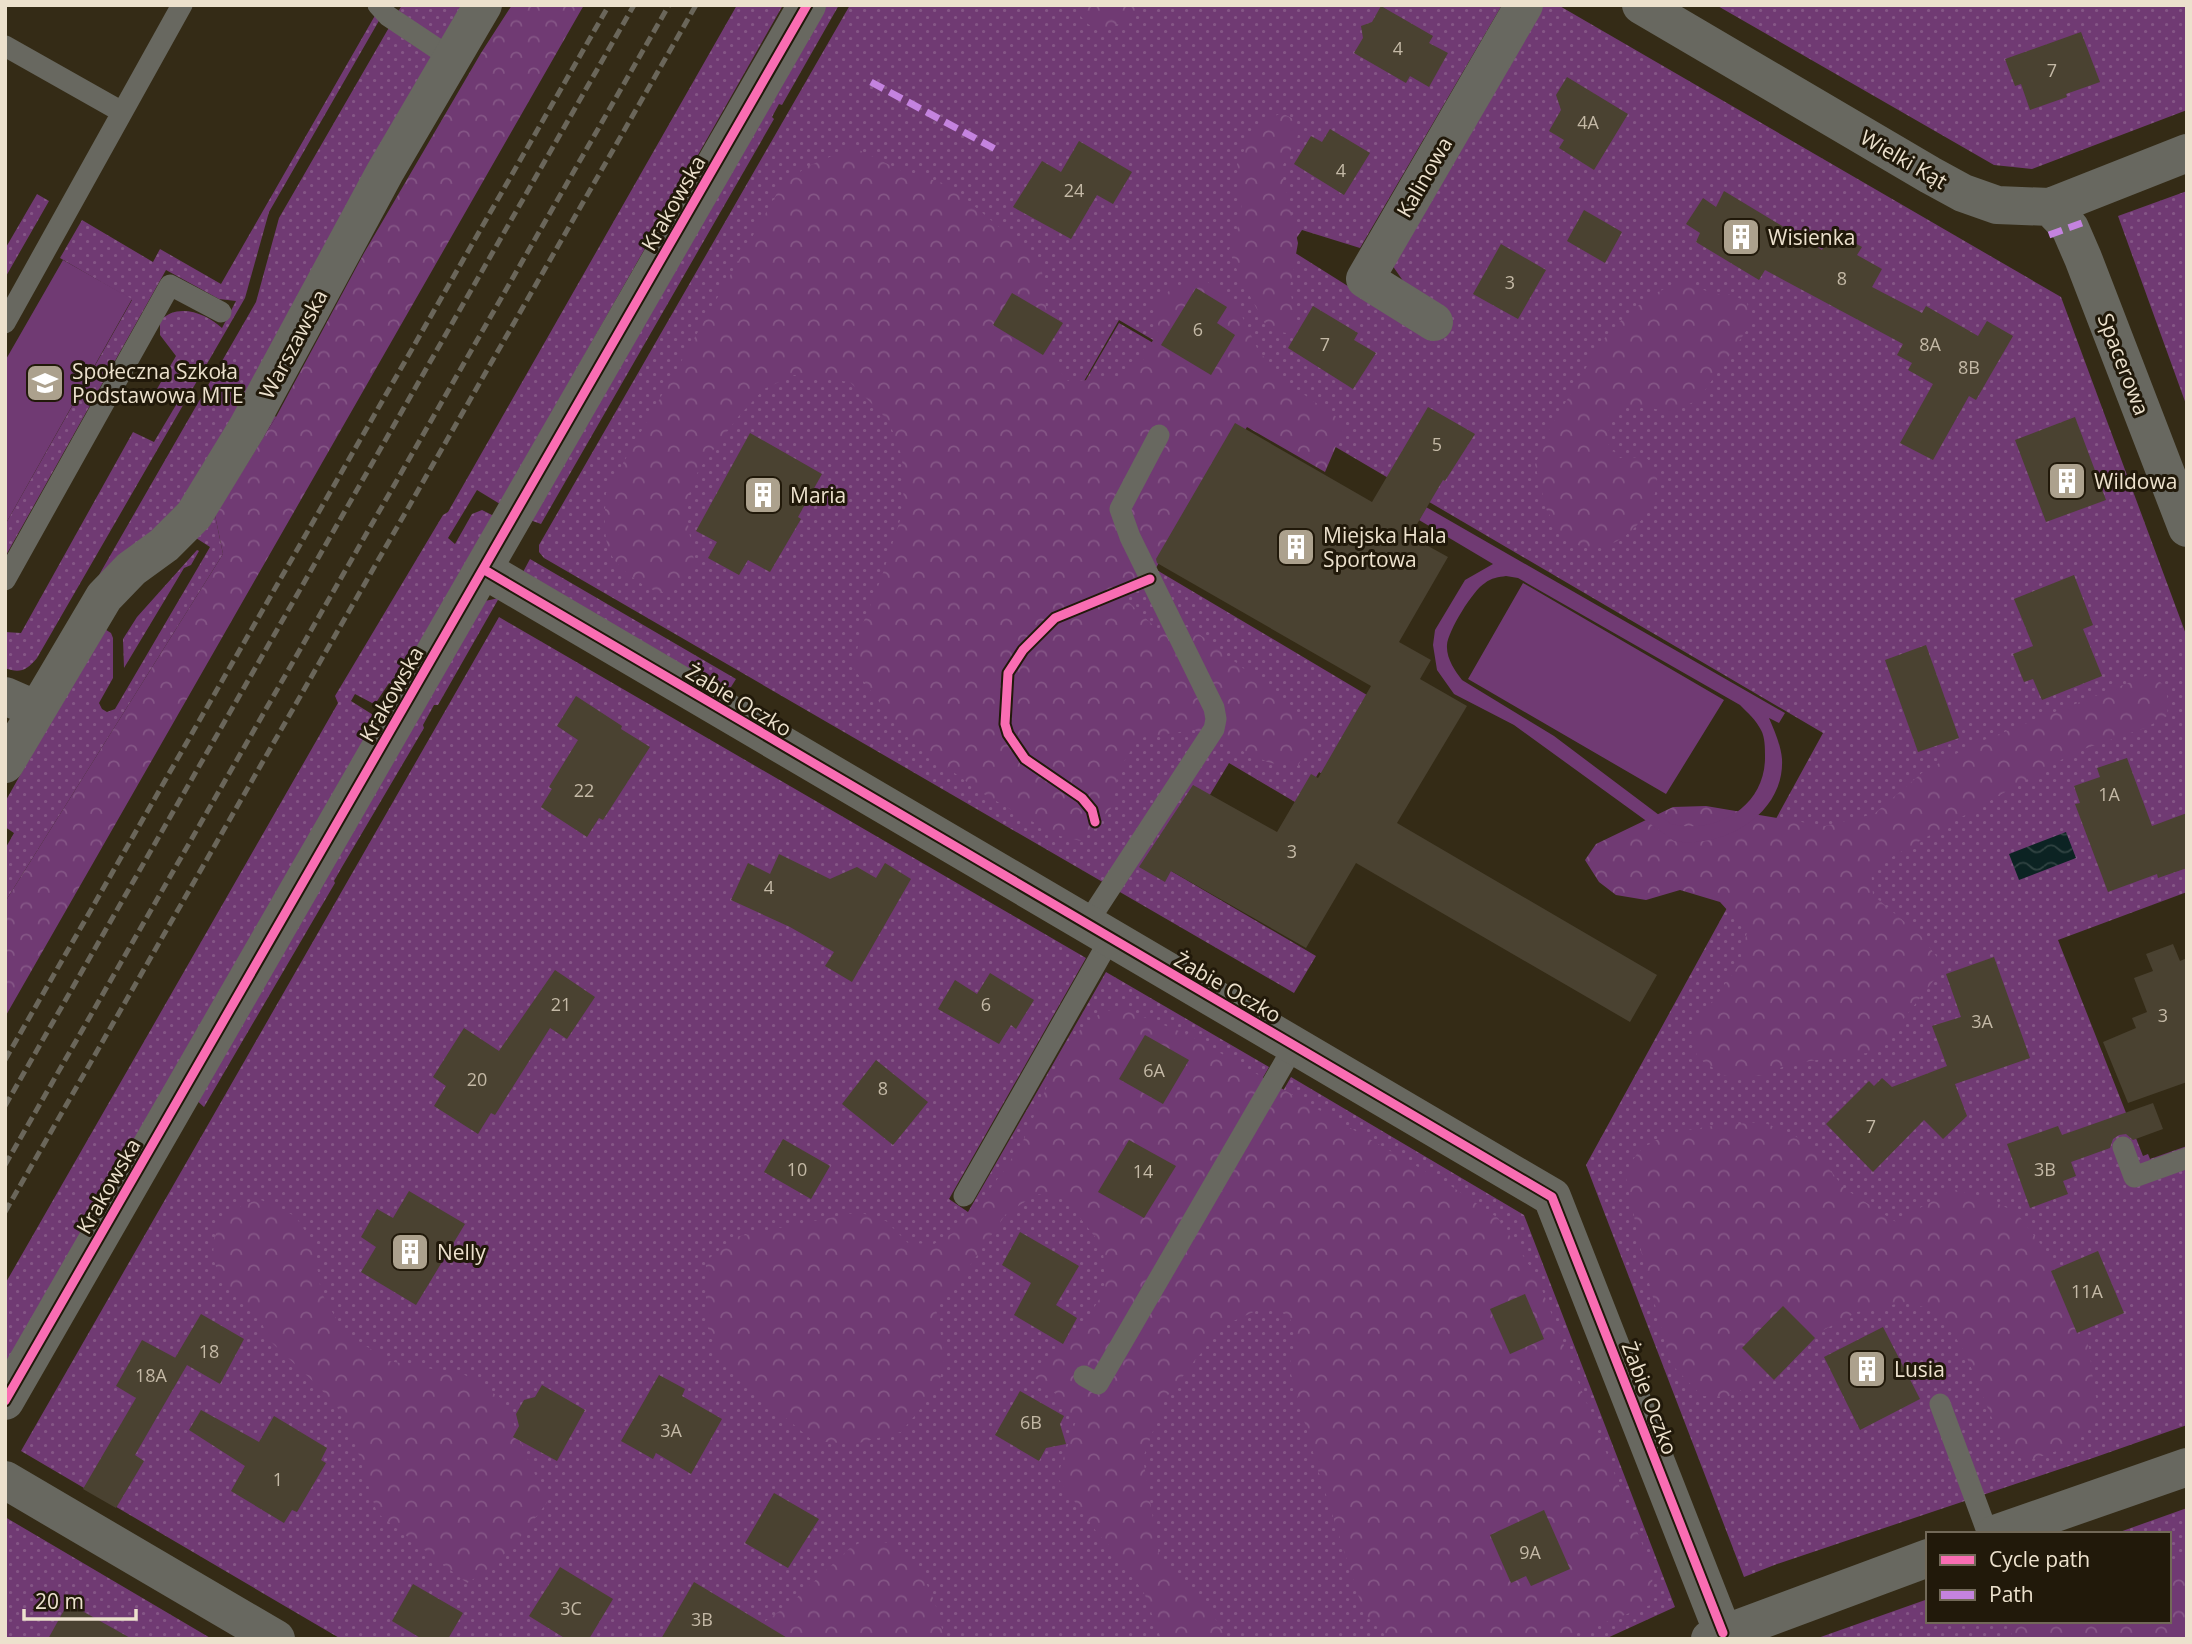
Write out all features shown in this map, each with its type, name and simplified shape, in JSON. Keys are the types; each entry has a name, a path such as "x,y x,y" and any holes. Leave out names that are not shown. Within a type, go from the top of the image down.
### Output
{"street":[{"name":"Warszawska","path":"5,764 21,703 104,597 131,569 164,545 194,515 260,405 385,172 483,5"},
{"name":"Krakowska","path":"5,1401 807,5"},
{"name":"Kalinowa","path":"1434,322 1365,279 1524,5"},
{"name":"Wielki Kąt","path":"1641,5 1963,193 1997,205 2050,207 2187,153"},
{"name":"Spacerowa","path":"2050,207 2070,228 2083,258 2187,528"},
{"name":"Żabie Oczko","path":"482,569 1552,1197 1717,1636"},
{"path":"2001,1532 2187,1467"},
{"path":"5,1480 276,1639"},
{"path":"1717,1636 1926,1559"}],"lane":[{"path":"5,323 182,5"},
{"path":"378,5 388,16 451,58"},
{"path":"5,46 122,112"},
{"path":"5,580 170,285 221,312"},
{"path":"964,1196 1098,932 1214,729 1214,708 1130,537 1120,509 1159,435"},
{"path":"1084,1376 1098,1384 1294,1046"},
{"path":"2123,1147 2134,1177 2187,1158"},
{"path":"1940,1404 1987,1532"}],"green space":[{"path":"381,5 388,5 269,212 245,298 37,658 23,670 5,668 5,632 21,633 133,432 154,442 179,400 157,389 176,356 160,335 160,321 167,315 183,311 200,314 222,328 236,301 219,299 166,270 5,557 5,525 132,300 60,258 82,220 153,262 160,249 221,284"},
{"path":"402,5 465,5 253,386 179,509 99,575 256,302 279,218"},
{"path":"512,5 584,5 5,1017 5,902 223,554 215,515 276,417 364,253"},
{"path":"737,5 783,5 500,504 477,490 448,538 455,544 472,514 482,510 494,516 396,686 389,683 377,701 372,703 355,694 351,701 378,718 5,1370 5,1284 338,703 335,696 443,515 448,512"},
{"path":"819,5 839,5 782,105 779,104 772,117 774,119 541,524 530,520"},
{"path":"850,5 1502,5 1360,248 1302,230 1289,249 1432,339 1413,295 1392,265 1542,5 1558,5 2061,297 2187,637 2187,892 2058,940 2143,1156 2148,1154 2150,1159 2187,1146 2187,1425 1744,1577 1586,1165 1823,733 1119,320 967,585 1119,323 1256,403 1155,569 1372,698 1325,775 1319,772 1300,805 1229,763 1166,868 1316,956 1294,993 544,558 539,552 539,545"},
{"path":"1073,5 1146,5 1119,24 1103,28 1088,24"},
{"path":"1716,5 2187,5 2187,110 2032,169 1994,165"},
{"path":"1282,113 1297,121 1298,136 1281,169 1298,243 1290,287 1296,326 1287,333 1269,331 1241,280 1229,250 1238,227 1241,208 1237,164 1258,127"},
{"path":"853,147 900,170 949,185 1041,262 1052,361 1068,381 1114,379 1143,360 1159,328 1153,306 1173,287 1202,278 1235,301 1257,348 1280,378 1338,418 1343,430 1325,472 1247,427 1155,569 1116,590 1157,629 1190,627 1292,706 1315,732 1298,766 1270,763 1194,730 1139,738 1120,768 1111,808 1081,841 1056,835 982,793 903,733 854,669 861,628 881,579 904,508 902,457 889,421 850,382 794,375 764,389 739,416 699,469 688,497 687,518 694,561 686,577 673,587 660,593 653,590 629,575 616,562 605,534 606,493 780,188 806,167"},
{"path":"2187,191 2187,407 2118,216"},
{"path":"37,194 49,201 5,278 5,249"},
{"name":"Społeczna Szkoła Podstawowa MTE","path":"63,260 132,299 5,525 5,361"},
{"path":"1682,280 1713,294 1731,294 1747,302 1751,324 1699,399 1674,412 1630,405 1608,417 1608,445 1620,458 1646,457 1656,475 1655,493 1645,515 1619,540 1594,548 1566,541 1547,511 1535,465 1549,430 1602,341 1625,316 1652,295"},
{"path":"272,414 276,417 215,515 223,554 5,902 5,849 14,833 5,827 5,802 103,628 111,633 113,638 113,678 99,703 107,712 115,709 210,547 196,538"},
{"path":"1426,507 1785,713 1779,723 1769,718 1782,759 1780,779 1773,796 1762,811 1748,824 1730,834 1712,840 1674,841 1514,725 1454,694 1437,670 1433,645 1435,630 1465,580 1493,564 1419,520","holes":["1506,576 1518,578 1740,705 1759,726 1765,746 1763,774 1748,802 1721,821 1705,825 1671,824 1554,736 1462,680 1447,650 1448,639 1456,621 1474,594 1487,581"]},
{"path":"197,550 199,551 191,565 184,568 124,668 123,639 137,617"},
{"path":"530,559 736,679 731,687 723,690 523,572"},
{"path":"1523,583 1724,700 1666,794 1468,679"},
{"path":"499,598 438,705 434,705 423,725 424,728 204,1107 194,1098 485,601"},
{"path":"499,617 1086,958 949,1199 968,1212 1106,972 1269,1067 1101,1358 1100,1410 1291,1077 1524,1215 1675,1607 1605,1639 341,1639 21,1451"},
{"path":"2151,674 2166,692 2167,716 2145,728 2075,752 1871,869 1873,895 1921,936 1939,960 1938,975 1887,1040 1867,1053 1789,1064 1763,1076 1725,1076 1697,1057 1691,1030 1739,965 1747,932 1720,902 1680,890 1646,900 1616,895 1599,882 1585,860 1596,844 1673,807 1706,806 1825,826 1874,814 1923,772 1974,744"},
{"path":"1118,1007 1189,1035 1451,1186 1498,1218 1537,1277 1652,1569 1653,1604 1562,1639 1389,1639 1364,1613 1318,1470 1289,1367 1297,1333 1288,1315 1267,1306 1229,1323 1209,1343 1165,1399 1143,1458 1159,1555 1208,1606 1227,1639 1161,1639 1145,1595 1121,1558 1098,1534 1057,1477 1076,1421 1057,1395 1030,1374 1077,1335 1105,1290 1103,1247 1065,1199 1037,1194 1006,1214 953,1290 935,1304 945,1356 938,1388 901,1432 855,1444 813,1441 722,1364 706,1323 706,1261 735,1237 859,1212 886,1221 908,1243 934,1244 956,1231 1003,1172 1023,1141 1056,1066 1073,1036 1098,1015"},
{"path":"1762,1122 1793,1134 1818,1155 1845,1189 1896,1222 1952,1189 1983,1197 2016,1212 2046,1251 2089,1347 2100,1415 2071,1446 2028,1461 1998,1433 1965,1353 1940,1312 1906,1302 1857,1312 1783,1352 1756,1383 1727,1397 1702,1396 1671,1364 1644,1264 1625,1173 1637,1154 1648,1145 1678,1132"},
{"path":"259,1199 295,1216 314,1244 321,1292 343,1331 389,1361 465,1375 504,1400 548,1501 502,1557 467,1583 377,1513 348,1420 318,1386 270,1341 257,1313 232,1292 219,1275 213,1258 214,1238 222,1221 241,1206"},
{"path":"2187,1508 2187,1639 1815,1639 1926,1600 1926,1623 2171,1623 2171,1532 2120,1532"},
{"path":"5,1517 212,1639 5,1639"},
{"path":"866,1540 893,1545 913,1563 934,1600 944,1639 740,1639 791,1603 851,1547"},
{"path":"2187,1559 2187,1639 2009,1639 2017,1623 2171,1623 2171,1563"}],"water":[{"path":"2066,832 2076,858 2019,880 2009,854"}],"building":[{"path":"1381,6 1433,36 1429,43 1448,53 1429,87 1410,76 1406,83 1354,53 1363,38 1361,26 1372,22"},
{"path":"2081,32 2100,82 2030,110 2021,84 2015,86 2005,59"},
{"path":"1567,77 1628,114 1594,170 1559,148 1564,140 1549,131 1561,110 1556,95"},
{"path":"1330,129 1370,153 1344,195 1294,164 1311,136 1322,142"},
{"path":"1079,141 1132,172 1113,204 1097,195 1071,239 1013,207 1042,161 1061,172"},
{"path":"1724,191 1822,250 1833,231 1862,247 1857,255 1882,269 1872,287 1922,313 1926,306 1978,336 1987,321 2013,336 1976,400 1969,396 1933,460 1900,443 1933,384 1908,370 1912,363 1897,355 1903,344 1765,270 1759,280 1696,242 1700,233 1686,224 1703,198 1716,207"},
{"path":"1584,210 1622,232 1605,263 1567,241"},
{"path":"1501,244 1546,270 1518,319 1473,294"},
{"path":"1196,288 1227,307 1217,323 1235,335 1211,375 1161,345"},
{"path":"1012,293 1063,323 1043,355 993,325"},
{"path":"1313,306 1358,333 1354,340 1376,353 1353,389 1288,348"},
{"path":"1428,407 1475,434 1445,481 1443,480 1410,536 1448,557 1399,642 1431,660 1420,679 1467,706 1397,823 1657,975 1630,1022 1356,863 1306,948 1171,871 1165,882 1139,867 1193,785 1277,832 1311,774 1318,778 1371,686 1157,563 1156,559 1235,423 1372,502"},
{"name":"Wildowa","path":"2075,417 2106,500 2046,522 2015,440"},
{"name":"Maria","path":"750,433 822,474 798,517 801,519 770,572 748,560 739,575 708,558 717,542 696,531"},
{"path":"2074,575 2093,625 2083,629 2102,676 2042,700 2033,679 2024,682 2013,654 2033,646 2014,599"},
{"path":"1926,645 1959,738 1918,752 1885,660"},
{"path":"576,696 650,747 603,820 599,818 587,837 541,807 552,789 549,787 578,740 557,726"},
{"path":"2127,758 2152,826 2187,813 2187,868 2158,878 2157,874 2108,892 2075,804 2080,803 2074,786 2100,777 2097,768"},
{"path":"779,854 830,879 857,867 876,878 885,863 911,879 852,982 825,966 834,952 790,927 731,900 748,863 770,874"},
{"path":"2173,944 2180,961 2187,958 2187,1082 2128,1103 2103,1042 2136,1028 2132,1018 2147,1012 2134,978 2153,971 2146,954"},
{"path":"1994,957 2030,1058 1955,1084 1967,1116 1943,1139 1924,1120 1873,1172 1826,1124 1869,1081 1874,1086 1882,1078 1892,1087 1947,1066 1932,1026 1961,1017 1946,974"},
{"path":"555,970 595,997 567,1039 550,1028 495,1115 491,1113 478,1134 434,1106 446,1086 433,1077 464,1028 499,1051"},
{"path":"990,973 1034,1000 1016,1029 1011,1025 999,1044 938,1009 955,980 977,994"},
{"path":"1145,1035 1189,1060 1163,1104 1119,1079"},
{"path":"876,1060 928,1102 893,1145 842,1104"},
{"path":"2153,1103 2163,1129 2133,1140 2126,1134 2119,1135 2113,1139 2110,1148 2071,1162 2076,1176 2063,1181 2068,1194 2030,1208 2007,1144 2058,1126 2062,1135"},
{"path":"783,1139 830,1166 811,1199 764,1172"},
{"path":"1129,1140 1176,1166 1144,1218 1098,1192"},
{"name":"Nelly","path":"409,1191 465,1224 416,1305 361,1272 376,1247 361,1237 377,1209 393,1218"},
{"path":"1020,1232 1079,1266 1056,1305 1077,1318 1063,1344 1014,1315 1031,1283 1002,1265"},
{"path":"2098,1251 2124,1313 2077,1333 2051,1271"},
{"path":"1525,1294 1544,1339 1510,1354 1490,1309"},
{"path":"1783,1306 1815,1338 1774,1380 1742,1348"},
{"path":"201,1314 244,1339 220,1384 187,1365 135,1455 144,1461 116,1508 83,1489 136,1398 116,1386 142,1340 175,1358"},
{"name":"Lusia","path":"1883,1327 1920,1399 1860,1430 1824,1357"},
{"path":"659,1375 685,1389 682,1396 722,1419 691,1474 656,1453 653,1459 621,1441"},
{"path":"542,1385 585,1410 557,1461 513,1437 519,1426 516,1414 524,1400 535,1397"},
{"path":"1020,1391 1064,1416 1060,1424 1066,1444 1046,1448 1039,1461 995,1435"},
{"path":"201,1410 259,1442 274,1416 327,1448 321,1460 326,1463 297,1512 292,1510 284,1523 231,1491 245,1466 189,1430"},
{"path":"774,1493 819,1519 788,1568 745,1543"},
{"path":"1544,1510 1570,1569 1531,1586 1526,1576 1511,1583 1490,1535"},
{"path":"560,1567 613,1599 589,1639 566,1639 529,1616"},
{"path":"694,1582 789,1639 661,1639"},
{"path":"413,1584 463,1613 448,1639 422,1639 392,1621"},
{"path":"68,1603 132,1639 48,1639"}],"railway":[{"path":"5,1060 609,5"},
{"path":"5,1106 634,5"},
{"path":"5,1165 669,5"},
{"path":"5,1212 696,5"}],"marked path":[{"path":"871,82 997,150"},
{"path":"2049,235 2082,223"}],"cycle path":[{"path":"5,1401 807,5"},
{"path":"483,569 1552,1197 1723,1633"},
{"path":"1095,822 1092,810 1082,798 1025,759 1008,734 1005,724 1008,673 1023,650 1055,618 1150,579"}],"place":[{"name":"Wisienka","path":"1741,237"},
{"name":"Społeczna Szkoła Podstawowa MTE","path":"45,383"},
{"name":"Wildowa","path":"2067,481"},
{"name":"Maria","path":"763,495"},
{"name":"Miejska Hala Sportowa","path":"1296,547"},
{"name":"Nelly","path":"410,1252"},
{"name":"Lusia","path":"1867,1369"}]}
